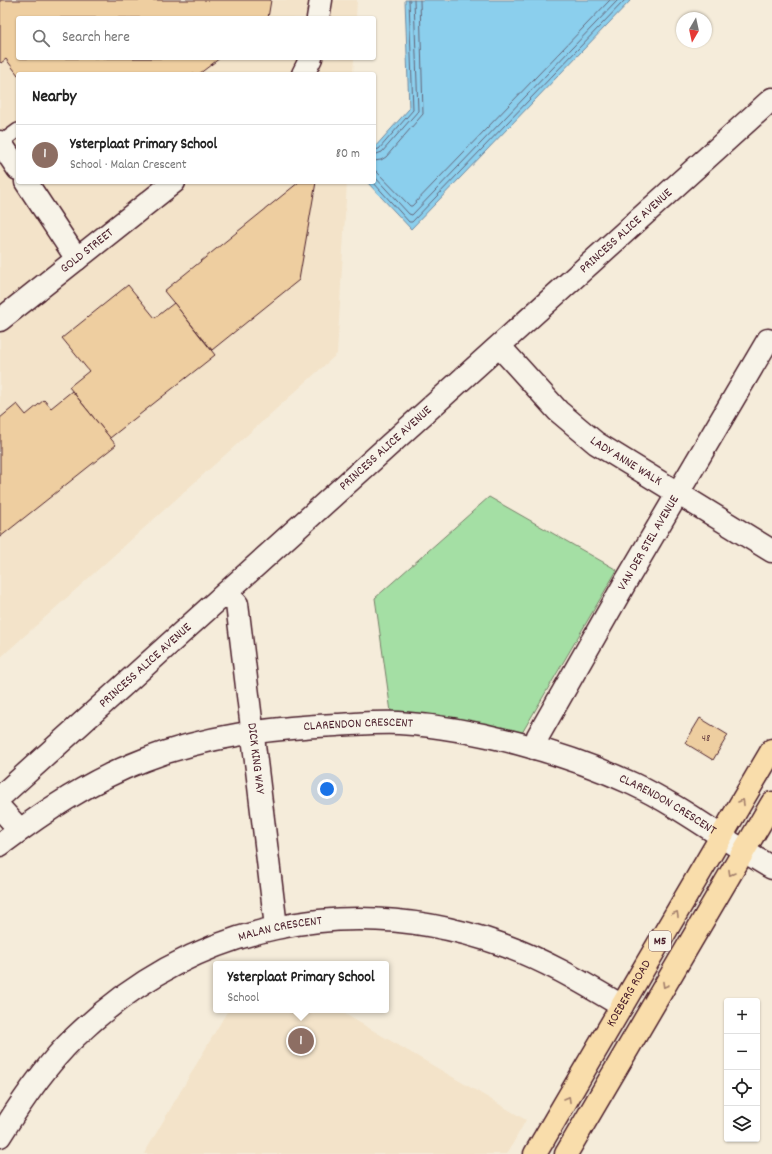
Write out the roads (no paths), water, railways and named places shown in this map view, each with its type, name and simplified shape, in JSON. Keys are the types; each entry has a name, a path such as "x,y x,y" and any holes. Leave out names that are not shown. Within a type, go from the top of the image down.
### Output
{"main road":[{"name":"KOEBERG ROAD","path":"535,1154 772,750"},
{"name":"KOEBERG ROAD","path":"566,1154 772,803"}],"street":[{"path":"318,16 321,0"},
{"path":"304,72 310,60"},
{"name":"PRINCESS ALICE AVENUE","path":"0,797 500,347 772,99"},
{"path":"0,142 16,166"},
{"path":"27,184 77,258"},
{"name":"GOLD STREET","path":"0,320 171,184"},
{"name":"VAN DER STEL AVENUE","path":"534,748 538,736 621,590 679,494 768,340"},
{"name":"LADY ANNE WALK","path":"500,347 558,411 596,443 772,552"},
{"name":"DICK KING WAY","path":"226,593 237,604 276,927"},
{"name":"CLARENDON CRESCENT","path":"0,845 66,798 103,778 143,760 198,742 252,732 299,727 398,723 467,732 534,748 578,762 633,784 698,821 743,852 772,868"},
{"path":"0,808 20,830"},
{"name":"MALAN CRESCENT","path":"0,1136 19,1106 50,1065 74,1038 105,1011 144,982 208,948 239,936 276,927 347,920 394,921 446,929 503,945 529,955 555,967 622,1006"}],"lane":[{"path":"0,142 16,131"}],"water":[{"path":"405,0 631,0 411,229 369,184 376,184 376,146 409,109"}],"place":[{"name":"Ysterplaat Primary School","path":"301,1041"}]}
